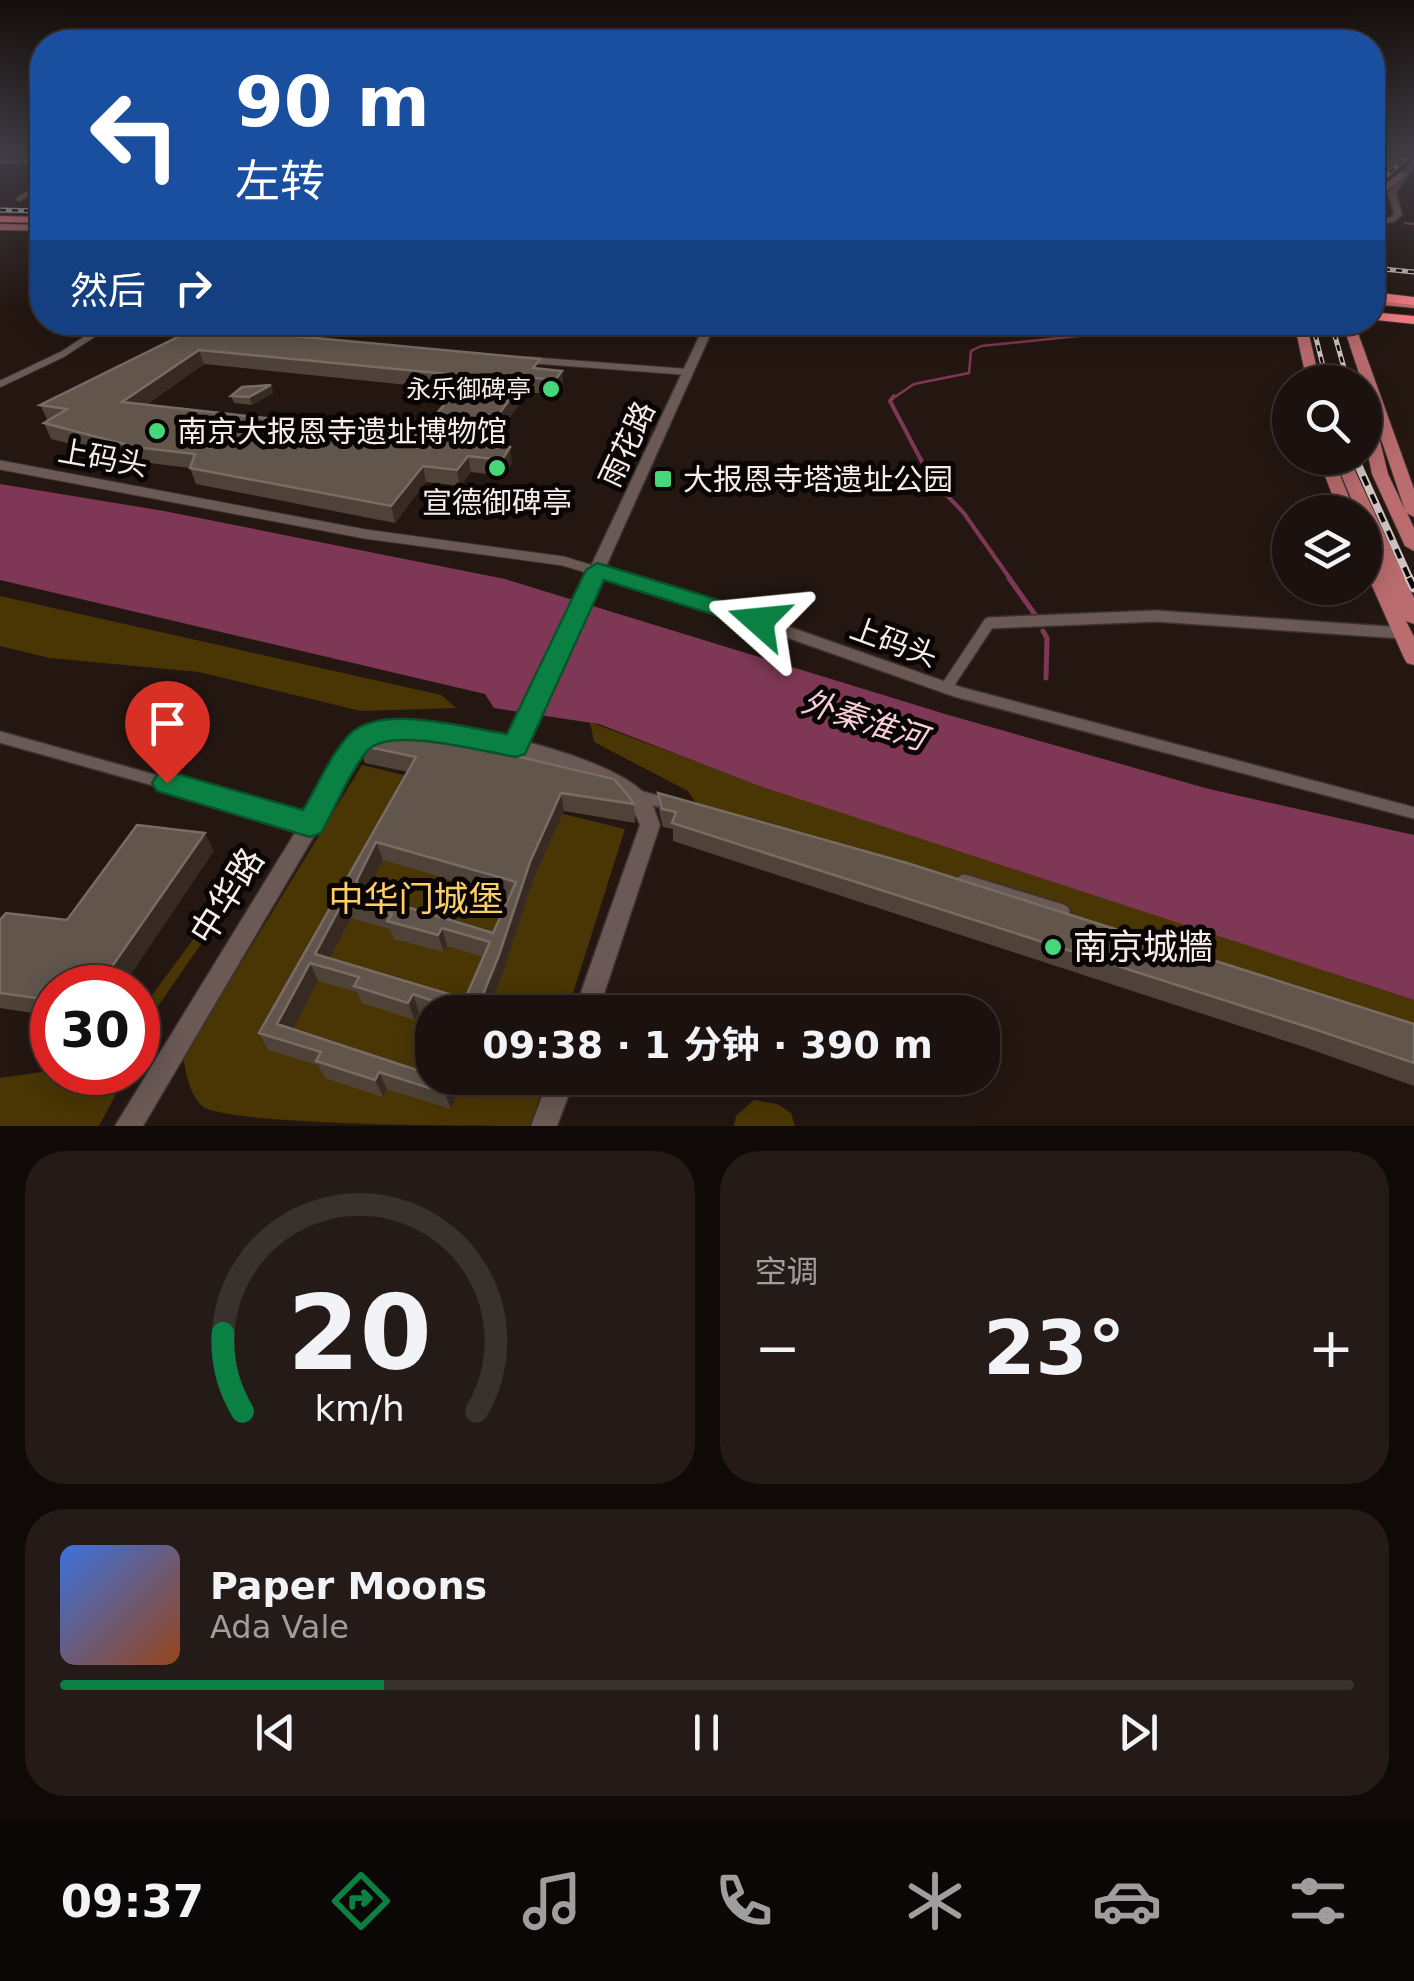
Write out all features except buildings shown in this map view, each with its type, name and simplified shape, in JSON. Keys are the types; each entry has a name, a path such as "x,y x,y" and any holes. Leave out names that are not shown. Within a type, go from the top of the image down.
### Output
{"highway":[{"path":"0,222 30,223"},
{"path":"1385,305 1414,309"},
{"path":"1385,305 1414,309"}],"main road":[{"path":"1385,220 1398,215 1395,205"},
{"name":"雨花路","path":"516,746 705,335"},
{"path":"1291,335 1298,365"},
{"path":"1303,335 1310,365"},
{"path":"1343,335 1353,365"},
{"path":"1353,335 1414,512"},
{"path":"1380,475 1414,546"},
{"path":"1382,556 1409,625 1414,658"},
{"path":"1382,580 1409,625"},
{"name":"中华路","path":"128,1126 358,742 379,730 412,730 516,746 603,775 639,796"},
{"path":"592,995 650,825 649,809 639,796"},
{"path":"544,1126 556,1095"}],"street":[{"path":"0,384 64,354 92,335"},
{"path":"520,359 688,372"},
{"name":"上码头","path":"0,465 365,534 543,558 597,570 884,663 946,688 1414,813"},
{"path":"946,688 990,623 1156,616 1409,625"},
{"path":"0,737 310,824"},
{"path":"639,796 696,812"},
{"path":"944,876 1075,917"}],"green space":[{"path":"0,596 441,695 456,708 361,711 199,672 50,658 0,646"},
{"path":"590,722 751,782 1414,1000 1414,1029 698,806 688,791 594,742"},
{"name":"中华门城堡","path":"362,765 625,829 572,995 415,995 415,1095 540,1095 530,1126 358,1124 225,1113 198,1102 183,1058"},
{"path":"201,929 210,931 160,1003 160,984"},
{"path":"30,1074 30,1095 115,1095 99,1126 0,1126 0,1078"},
{"path":"754,1100 777,1104 791,1113 795,1126 734,1126 736,1116"}],"water":[{"name":"外秦淮河","path":"0,484 164,511 505,579 945,714 1209,789 1414,835 1414,1000 757,785 599,724 494,708 485,694 0,580"}],"waterway":[{"path":"1405,223 1414,224"},
{"path":"892,399 914,384 969,373 971,351 981,346 1088,335"},
{"path":"894,396 890,401 931,479 963,512 1011,580"},
{"path":"1009,578 1036,616"},
{"path":"1043,631 1047,638 1046,678"}],"railway":[{"path":"0,210 30,211"},
{"path":"1385,269 1414,272"},
{"path":"1315,335 1323,365"},
{"path":"1335,335 1343,365"},
{"path":"1363,475 1410,580"},
{"path":"1410,580 1414,588"}],"place":[{"name":"永乐御碑亭","path":"551,389"},
{"name":"南京大报恩寺遗址博物馆","path":"157,431"},
{"name":"宣德御碑亭","path":"497,468"},
{"name":"大报恩寺塔遗址公园","path":"663,479"},
{"name":"南京城牆","path":"1053,947"}],"route":[{"path":"167,783 310,824 358,742 379,730 412,730 516,746 597,570 759,621"}]}
